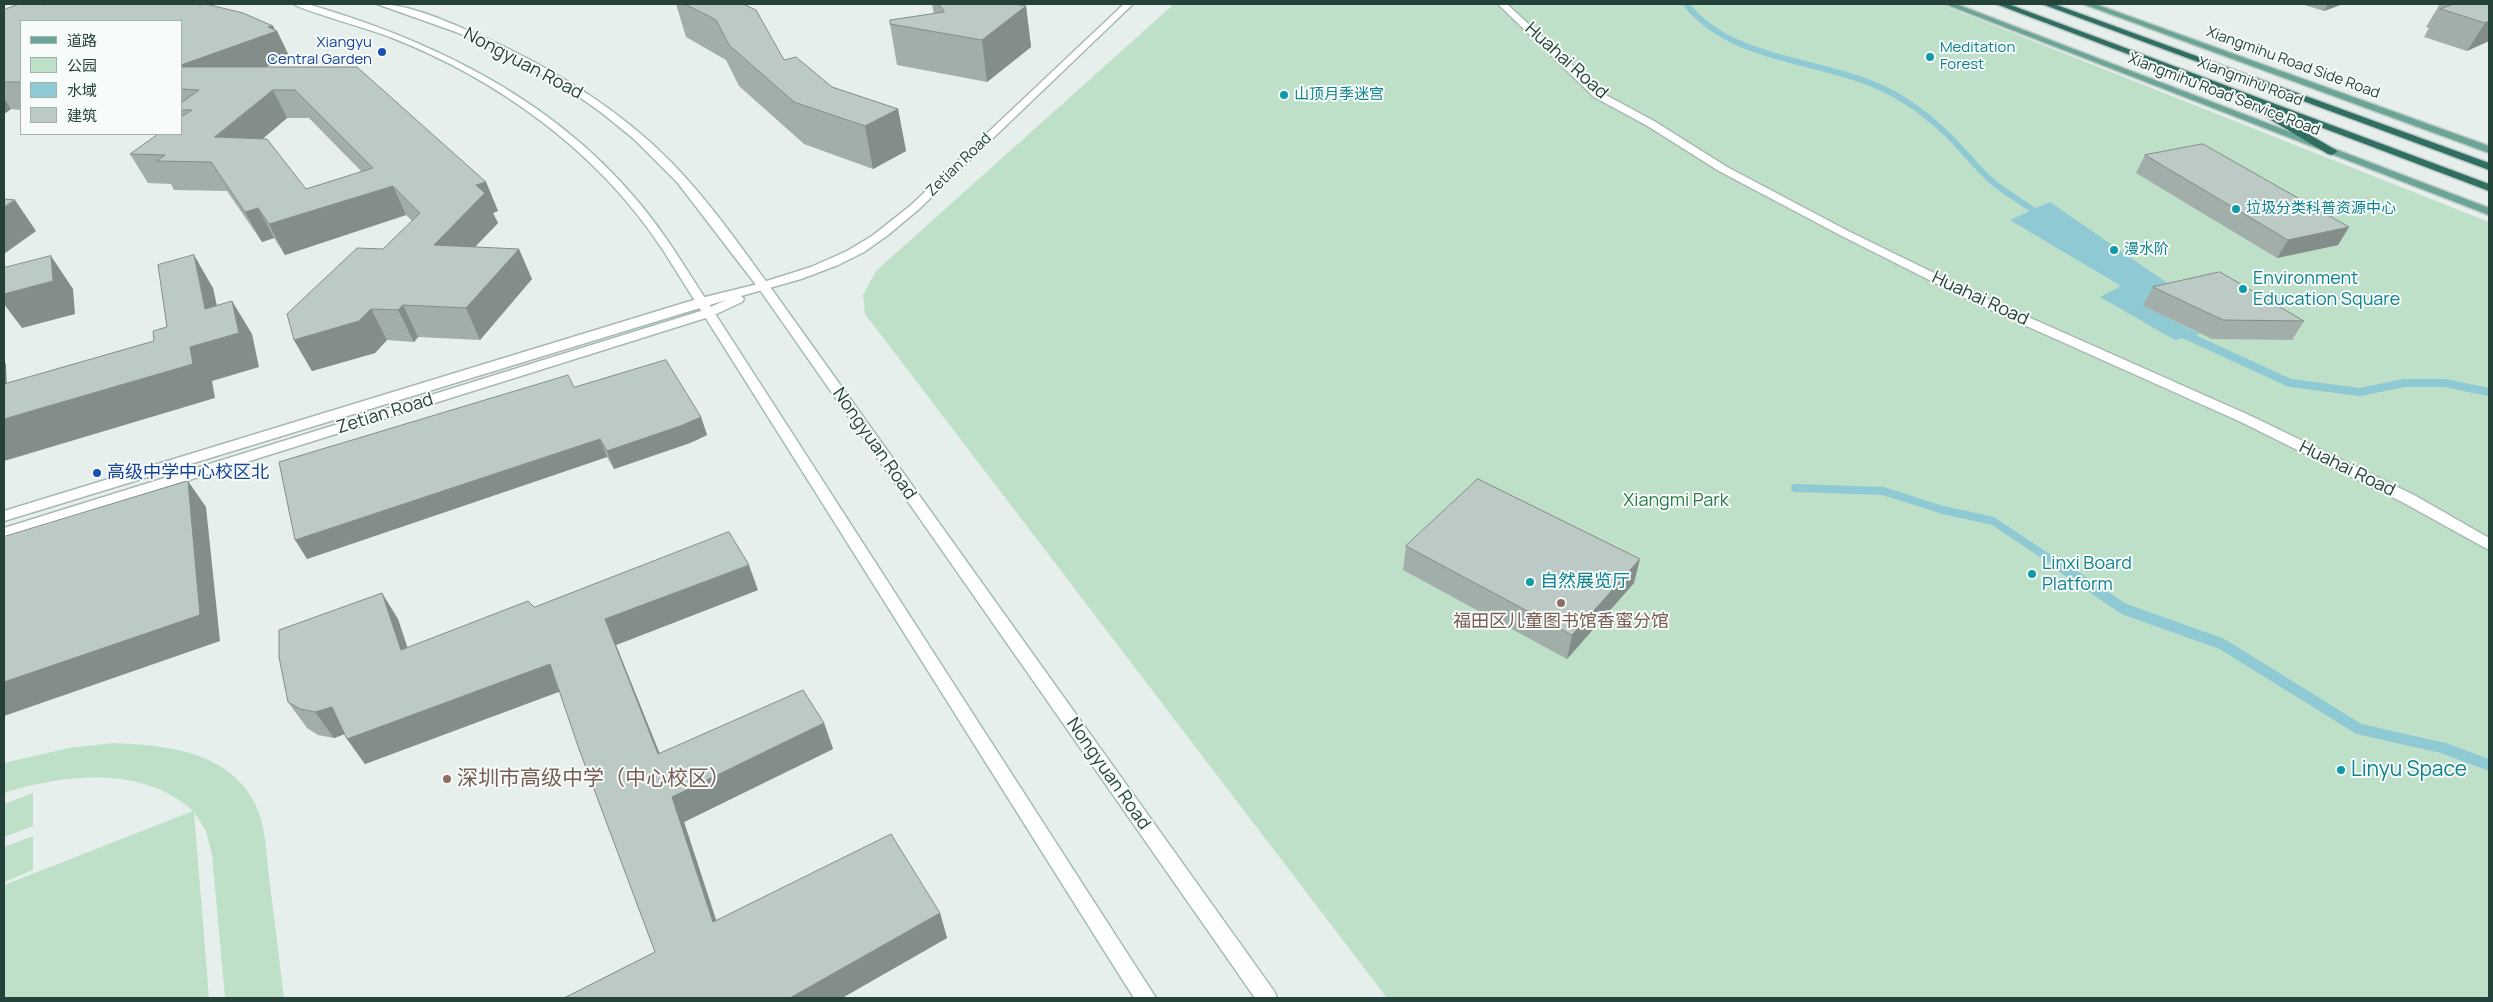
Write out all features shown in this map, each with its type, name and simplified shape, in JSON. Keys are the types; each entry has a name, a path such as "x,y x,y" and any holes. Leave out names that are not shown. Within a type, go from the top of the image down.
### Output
{"highway":[{"name":"Xiangmihu Road","path":"2000,4 2489,188"},
{"name":"Xiangmihu Road","path":"2046,4 2489,167"},
{"path":"2227,89 2332,152"}],"main road":[{"name":"Nongyuan Road","path":"298,4 378,28 443,55 502,87 543,116 588,154 634,202 705,308 1146,998"},
{"name":"Nongyuan Road","path":"381,4 457,29 508,52 553,76 596,104 634,134 674,172 700,201 764,287 1267,998"},
{"name":"Zetian Road","path":"4,533 705,308 851,254 882,234 921,202 1129,4"},
{"name":"Huahai Road","path":"1502,4 1598,95 1650,123 1723,169 1844,233 1977,299 2246,419 2409,499 2489,545"},
{"name":"Xiangmihu Road Service Road","path":"1949,4 2489,212"},
{"name":"Xiangmihu Road Side Road","path":"2087,4 2489,150"},
{"name":"Zetian Road","path":"4,516 705,308"}],"green space":[{"name":"Xiangmi Park","path":"1174,4 1940,4 2489,222 2489,998 1387,998 865,314 863,295 876,271"},
{"path":"113,743 175,749 195,755 213,762 230,773 245,788 256,806 264,832 284,998 225,998 212,855 206,831 194,812 209,998 4,998 4,885 193,811 173,796 151,786 127,780 77,778 27,786 4,793 4,763 69,748"},
{"path":"33,793 33,826 4,837 4,804"},
{"path":"33,836 33,870 4,882 4,847"}],"water":[{"path":"2050,202 2186,296 2143,306 2200,334 2175,340 2100,297 2121,286 2010,220"}],"building":[{"path":"19,4 206,4 243,13 273,26 268,27 277,31 182,65 182,20 20,20 20,82 4,82 4,10"},
{"path":"685,4 743,4 756,10 784,60 796,57 832,87 898,109 865,126 794,102 729,45 716,20"},
{"path":"939,4 1014,4 1026,6 982,40 890,24 890,20 944,12"},
{"path":"2454,4 2489,4 2489,21 2485,23 2441,9"},
{"path":"182,67 357,67 486,182 476,185 485,193 434,245 519,249 466,308 403,305 398,310 371,309 359,321 294,340 287,314 357,248 383,249 420,213 393,186 269,224 258,208 245,212 211,162 157,161 165,155 130,154 157,135 182,135 182,116 192,110 182,110 182,102 199,90 182,89","holes":["273,90 295,90 373,168 306,189 267,139 215,137"]},
{"path":"2203,144 2349,227 2288,240 2145,155"},
{"path":"4,199 15,200 4,207"},
{"path":"194,255 205,309 232,301 239,333 190,347 193,364 4,419 4,384 154,341 153,331 167,327 158,265"},
{"path":"51,256 53,281 4,294 4,268"},
{"path":"2220,272 2304,321 2223,320 2153,287"},
{"path":"666,360 701,417 607,451 600,439 295,540 279,462 568,375 574,387"},
{"path":"1478,479 1640,559 1572,635 1406,546"},
{"path":"188,481 200,615 4,682 4,537"},
{"path":"729,532 749,565 605,619 658,754 803,690 824,723 672,797 713,922 891,834 940,913 790,998 564,998 655,952 579,749 550,664 347,739 332,707 315,712 300,709 288,702 279,657 279,630 382,593 401,650 528,601 534,607"}],"waterway":[{"path":"1686,4 1704,22 1726,37 1774,56 1851,76 1895,95 1942,129 1995,184 2042,216"},
{"path":"2179,332 2290,383 2360,392 2404,383 2445,383 2489,392"},
{"path":"1795,488 1883,491 1943,510 1993,521 2065,569"},
{"path":"2063,568 2124,609 2222,644 2359,729 2443,748 2489,765"}],"place":[{"name":"Xiangyu Central Garden","path":"382,52"},
{"name":"Meditation Forest","path":"1930,57"},
{"name":"山顶月季迷宫","path":"1284,95"},
{"name":"垃圾分类科普资源中心","path":"2236,209"},
{"name":"漫水阶","path":"2114,250"},
{"name":"Environment Education Square","path":"2243,289"},
{"name":"高级中学中心校区北","path":"97,473"},
{"name":"Linxi Board Platform","path":"2032,574"},
{"name":"自然展览厅","path":"1530,582"},
{"name":"福田区儿童图书馆香蜜分馆","path":"1561,603"},
{"name":"Linyu Space","path":"2341,770"},
{"name":"深圳市高级中学（中心校区）","path":"447,779"}]}
